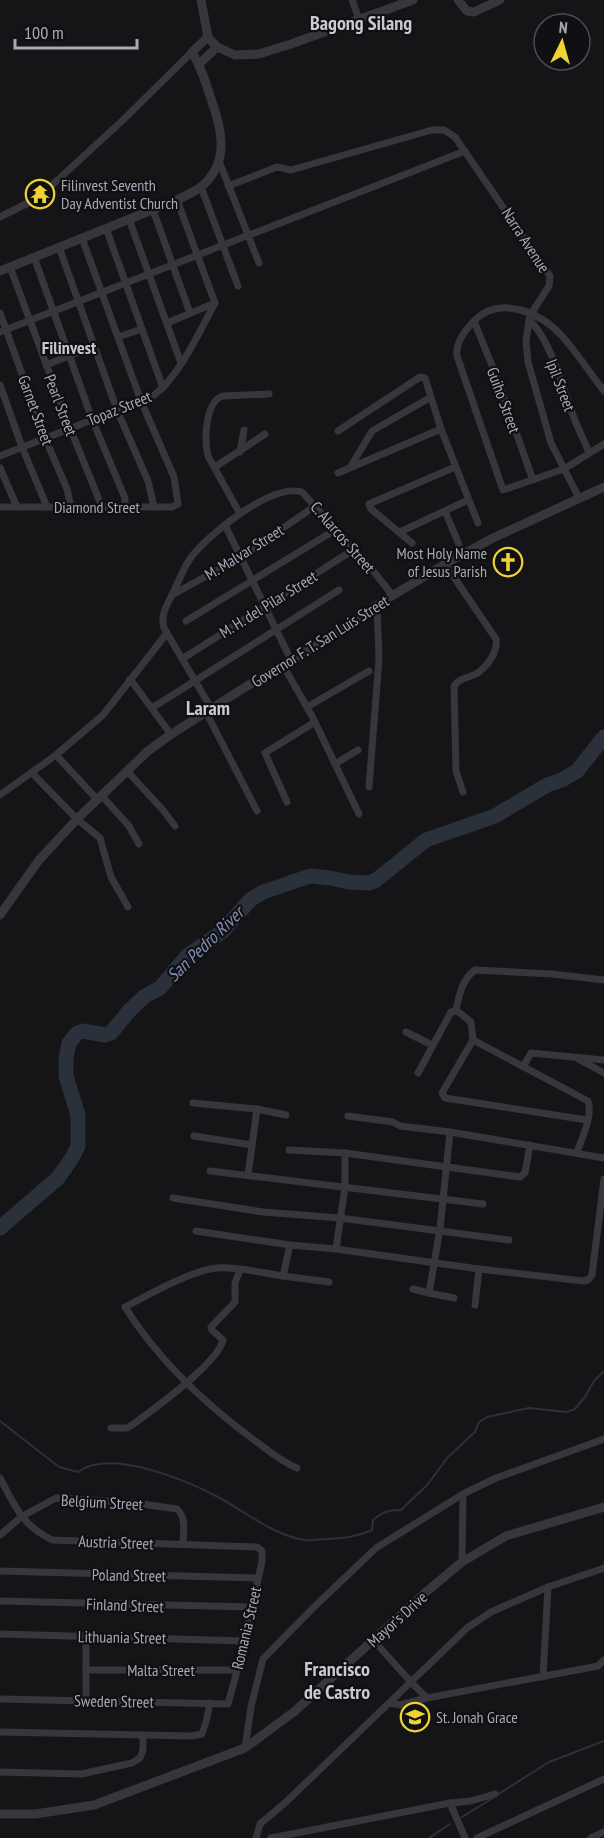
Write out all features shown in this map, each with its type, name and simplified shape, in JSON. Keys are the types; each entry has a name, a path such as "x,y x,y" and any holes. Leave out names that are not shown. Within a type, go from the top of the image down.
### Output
{"street":[{"path":"201,0 208,37 217,47 235,55 259,54 413,0"},
{"path":"352,0 359,19"},
{"path":"458,0 467,11 474,12 500,0"},
{"path":"0,217 38,198 208,37"},
{"path":"199,64 217,47"},
{"path":"192,52 199,64 222,136 219,161 259,263"},
{"name":"Narra Avenue","path":"228,186 277,167 291,170 432,130 444,130 455,137 549,272 549,286 530,317 526,340 528,362 548,435 579,498"},
{"path":"3,331 465,151"},
{"path":"0,270 177,200 201,187 219,161"},
{"path":"201,187 238,286"},
{"path":"167,323 215,303 177,200"},
{"path":"153,210 190,313"},
{"path":"129,219 181,363"},
{"path":"106,228 163,388"},
{"path":"82,238 141,400"},
{"path":"59,247 117,410 148,481 154,507"},
{"path":"33,256 92,419 114,468 125,507"},
{"name":"Pearl Street","path":"10,267 102,507"},
{"name":"Topaz Street","path":"0,456 153,396 163,388 181,363 215,303"},
{"path":"604,392 561,335 544,321 507,307 489,310 474,321 457,347 457,356 503,490 564,469 604,444"},
{"name":"Garnet Street","path":"0,313 3,331 60,471 71,507"},
{"name":"Ipil Street","path":"530,317 548,350 589,452"},
{"name":"Guiho Street","path":"474,321 533,480"},
{"path":"118,337 142,329"},
{"path":"46,365 94,346"},
{"path":"338,431 420,377 426,379 454,467 478,523"},
{"path":"0,385 47,507"},
{"path":"240,514 222,485 206,446 211,407 214,400 223,396 269,394"},
{"path":"351,466 372,431 431,397"},
{"name":"Diamond Street","path":"0,507 176,506 178,504 174,477 141,400"},
{"path":"338,473 441,429"},
{"path":"240,452 244,430"},
{"path":"215,467 265,434"},
{"path":"412,543 369,504 454,467"},
{"path":"0,468 17,507"},
{"name":"Governor F. T. San Luis Street","path":"0,915 39,861 77,819 98,796 148,752 208,710 342,630 445,564 493,538 604,487"},
{"name":"C. Alarcos Street","path":"167,633 162,620 191,556 240,514 267,499 293,490 306,495 393,596"},
{"path":"400,532 468,500"},
{"name":"M. Malvar Street","path":"172,595 241,557 315,506"},
{"path":"445,511 463,554"},
{"path":"225,525 265,606 307,707 359,814"},
{"path":"186,621 335,530"},
{"name":"M. H. del Pilar Street","path":"182,659 353,550"},
{"path":"445,564 496,639 497,647 478,672 458,681 454,686 456,771 463,792"},
{"path":"152,708 339,590"},
{"path":"369,787 379,659 377,606"},
{"path":"0,795 32,773 103,715 167,633 195,680 257,811"},
{"path":"307,707 369,670"},
{"path":"130,679 167,729"},
{"path":"287,802 265,753 315,722"},
{"path":"335,764 358,750"},
{"path":"56,754 129,826 139,844"},
{"path":"127,771 175,826"},
{"path":"32,773 77,819 100,838 111,877 128,907"},
{"path":"418,1072 451,1012 456,1010 463,984 469,974 475,970 552,974 604,980"},
{"path":"456,1010 471,1022 473,1040 442,1093 445,1098 587,1120"},
{"path":"406,1032 432,1045"},
{"path":"473,1040 588,1101 590,1106 578,1152"},
{"path":"523,1067 529,1054 604,1060"},
{"path":"576,1058 604,1073"},
{"path":"193,1103 257,1109 286,1115"},
{"path":"248,1175 257,1109"},
{"path":"348,1116 393,1122 399,1126 530,1144 604,1158"},
{"path":"429,1293 440,1229 450,1132"},
{"path":"194,1136 252,1145"},
{"path":"290,1150 345,1154 520,1177 525,1173 530,1144"},
{"path":"336,1249 345,1186 345,1154"},
{"path":"210,1171 483,1203"},
{"path":"196,1231 290,1245 583,1281 588,1280 592,1275 604,1179"},
{"path":"173,1198 263,1212 440,1229 509,1240"},
{"path":"283,1276 290,1245"},
{"path":"297,1468 284,1463 228,1421 187,1384 142,1334 125,1307 174,1282 213,1268 329,1282"},
{"path":"475,1305 479,1269"},
{"path":"111,1428 128,1428 187,1384 223,1343 212,1327 235,1302 235,1283 240,1270"},
{"path":"413,1289 454,1298"},
{"path":"245,1748 251,1707 263,1659 376,1548 463,1494 496,1478 604,1439"},
{"name":"Austria Street","path":"0,1478 21,1517 36,1531 52,1540 248,1546 257,1547 262,1551"},
{"path":"462,1562 463,1494"},
{"name":"Belgium Street","path":"0,1535 21,1517 56,1498 135,1503 177,1509 183,1514 183,1544"},
{"name":"Mayor's Drive","path":"0,1814 35,1814 94,1805 245,1748 295,1711 462,1562 506,1536 604,1508"},
{"name":"Romania Street","path":"228,1704 245,1641 262,1561 262,1551"},
{"path":"256,1838 260,1824 467,1628 491,1611 548,1587 604,1568"},
{"name":"Poland Street","path":"0,1572 258,1578"},
{"path":"543,1677 548,1587"},
{"name":"Finland Street","path":"0,1601 251,1607"},
{"name":"Lithuania Street","path":"0,1634 245,1641"},
{"path":"86,1637 86,1701"},
{"path":"373,1640 428,1698"},
{"path":"390,1703 400,1705 598,1666 604,1660"},
{"name":"Malta Street","path":"86,1670 237,1670"},
{"name":"Sweden Street","path":"0,1699 228,1704"},
{"path":"0,1732 192,1736 202,1734 210,1703"},
{"path":"0,1772 81,1774 132,1763 140,1758 143,1750 143,1735"},
{"path":"477,1838 604,1779"},
{"path":"271,1838 450,1803 471,1801 495,1794"},
{"path":"450,1803 465,1838"},
{"path":"591,1838 604,1832"}],"waterway":[{"name":"San Pedro River","path":"0,1228 58,1178 78,1146 78,1115 66,1076 69,1043 77,1033 83,1031 105,1035 111,1033 145,996 160,988 187,956 223,931 250,900 263,892 310,876 349,882 375,881 426,840 495,816 547,785 562,780 577,771 604,737"},
{"path":"0,1421 59,1467 78,1472 92,1465 109,1463 148,1469 204,1490 270,1528 292,1537 307,1540 339,1538 356,1536 372,1530 373,1520 379,1515 401,1510 428,1484 447,1458 475,1432 479,1422 487,1417 529,1408 567,1412 575,1409 594,1381 604,1371"},
{"path":"497,1795 549,1762 604,1741"},
{"path":"462,1817 493,1798"},
{"path":"429,1838 450,1824"}],"place":[{"name":"Filinvest Seventh Day Adventist Church","path":"40,194"},
{"name":"Most Holy Name of Jesus Parish","path":"508,562"},
{"name":"St. Jonah Grace","path":"415,1717"}],"district":[{"name":"Bagong Silang","path":"361,23"},
{"name":"Filinvest","path":"69,347"},
{"name":"Laram","path":"208,708"},
{"name":"Francisco de Castro","path":"337,1680"}]}
